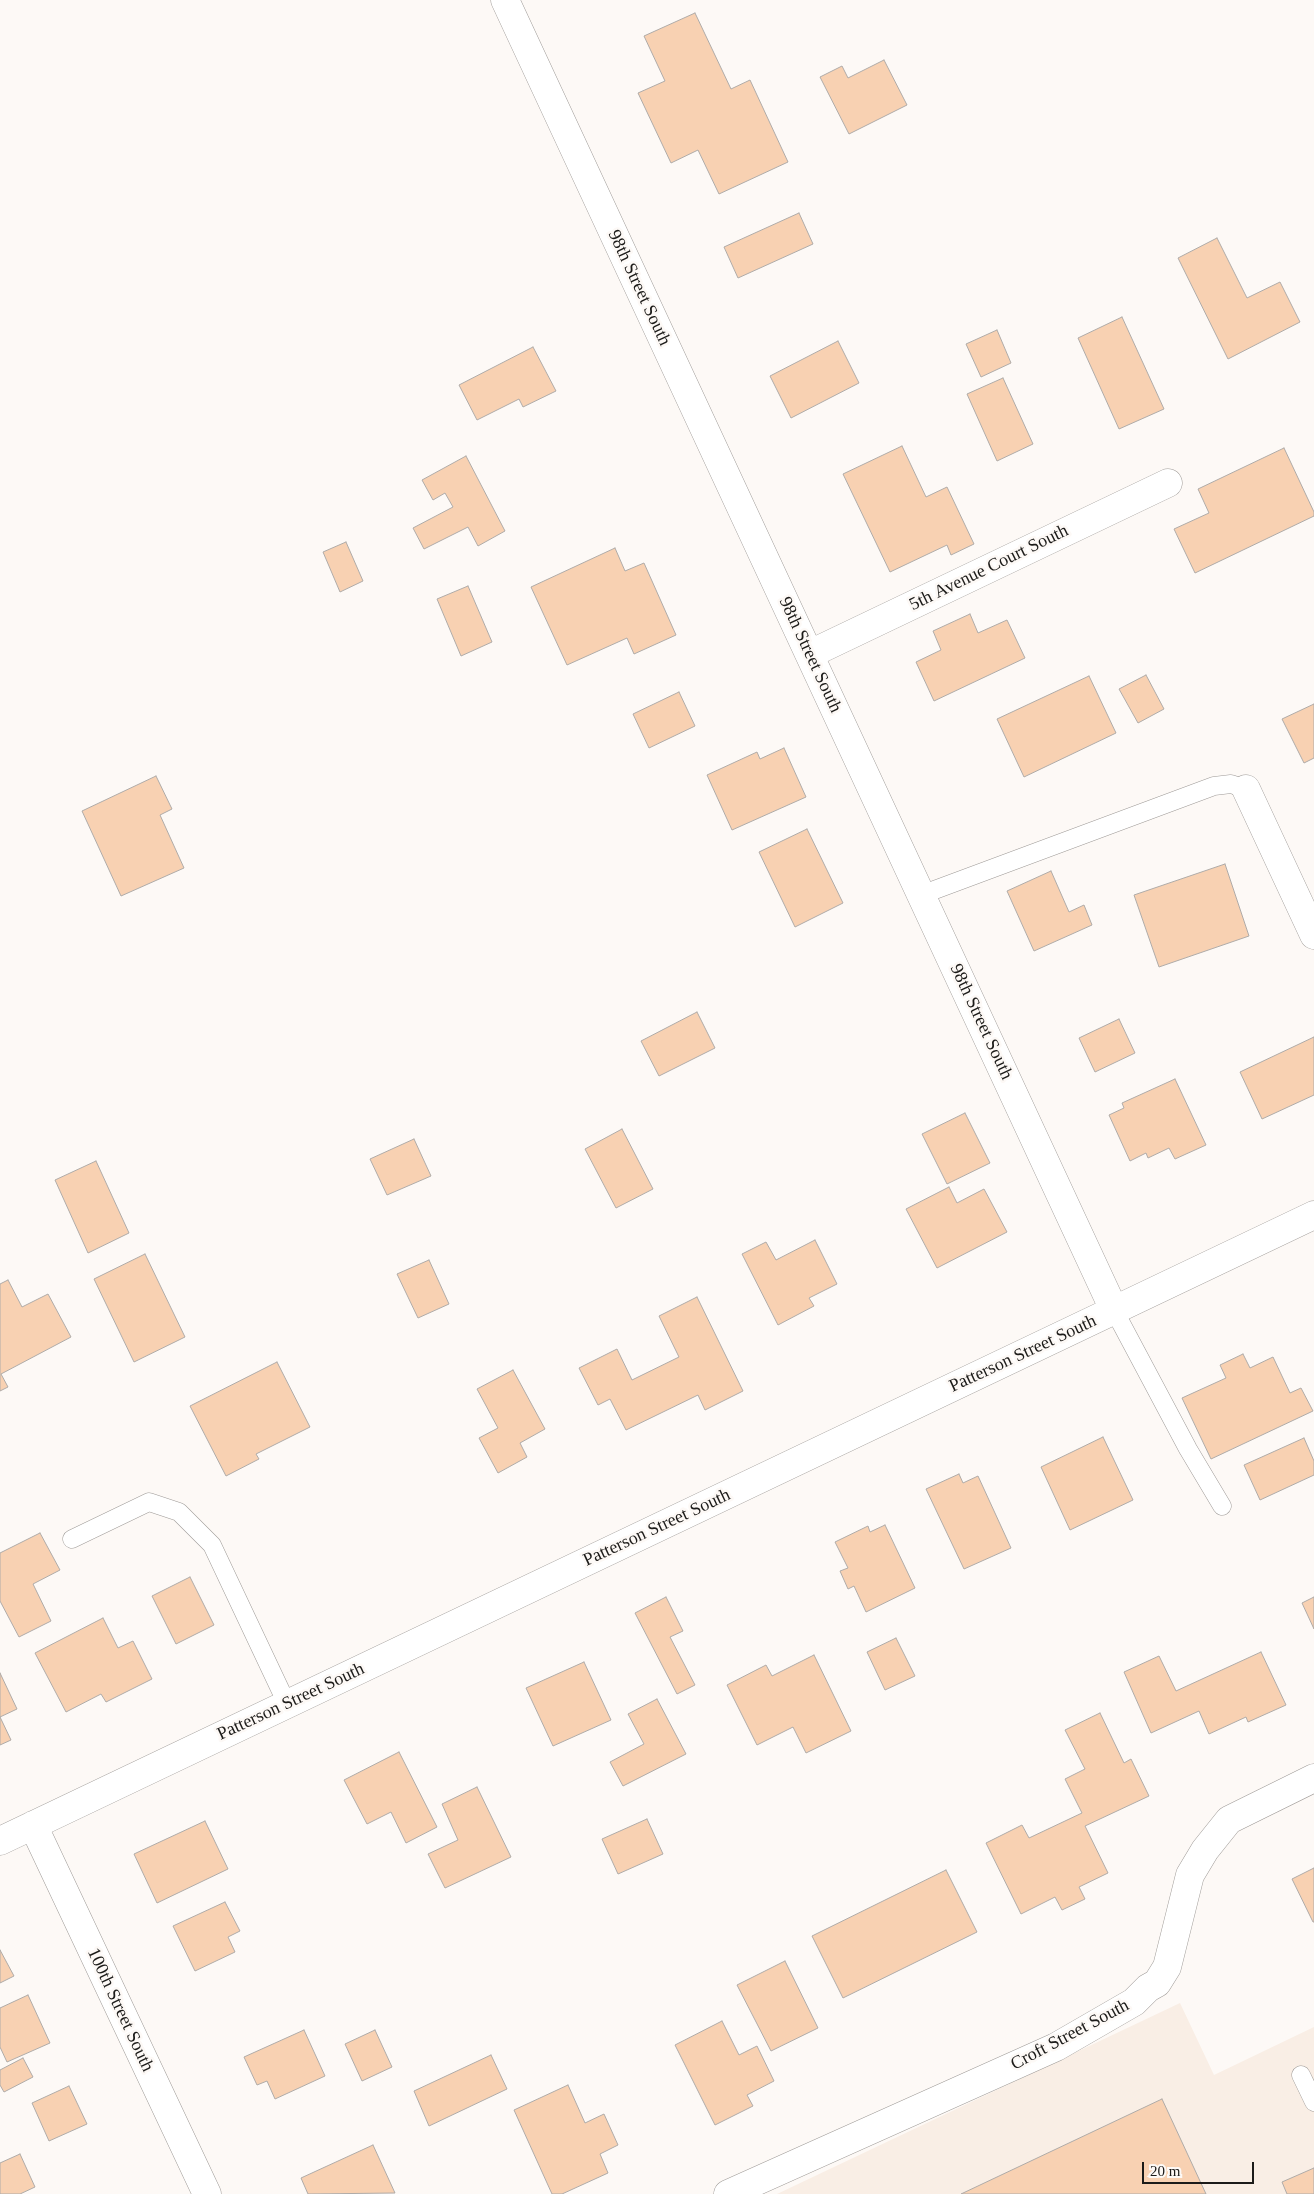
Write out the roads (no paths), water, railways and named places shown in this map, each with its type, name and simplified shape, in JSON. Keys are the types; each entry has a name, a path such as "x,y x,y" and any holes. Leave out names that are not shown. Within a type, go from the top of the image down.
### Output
{"street":[{"name":"98th Street South","path":"506,0 1114,1310"},
{"name":"5th Avenue Court South","path":"810,654 1168,483"},
{"path":"1246,789 1314,935"},
{"name":"Patterson Street South","path":"0,1841 1314,1215"},
{"name":"Croft Street South","path":"728,2194 1056,2047 1134,2002 1148,1988 1157,1983 1167,1967 1190,1875 1204,1850 1230,1820 1314,1778"},
{"name":"100th Street South","path":"32,1825 208,2194"}],"lane":[{"path":"921,895 1214,786 1231,784 1246,789"},
{"path":"1114,1310 1180,1434 1222,1506"},
{"path":"72,1539 148,1502 179,1512 212,1544 287,1704"},
{"path":"1301,2075 1314,2102"}]}
